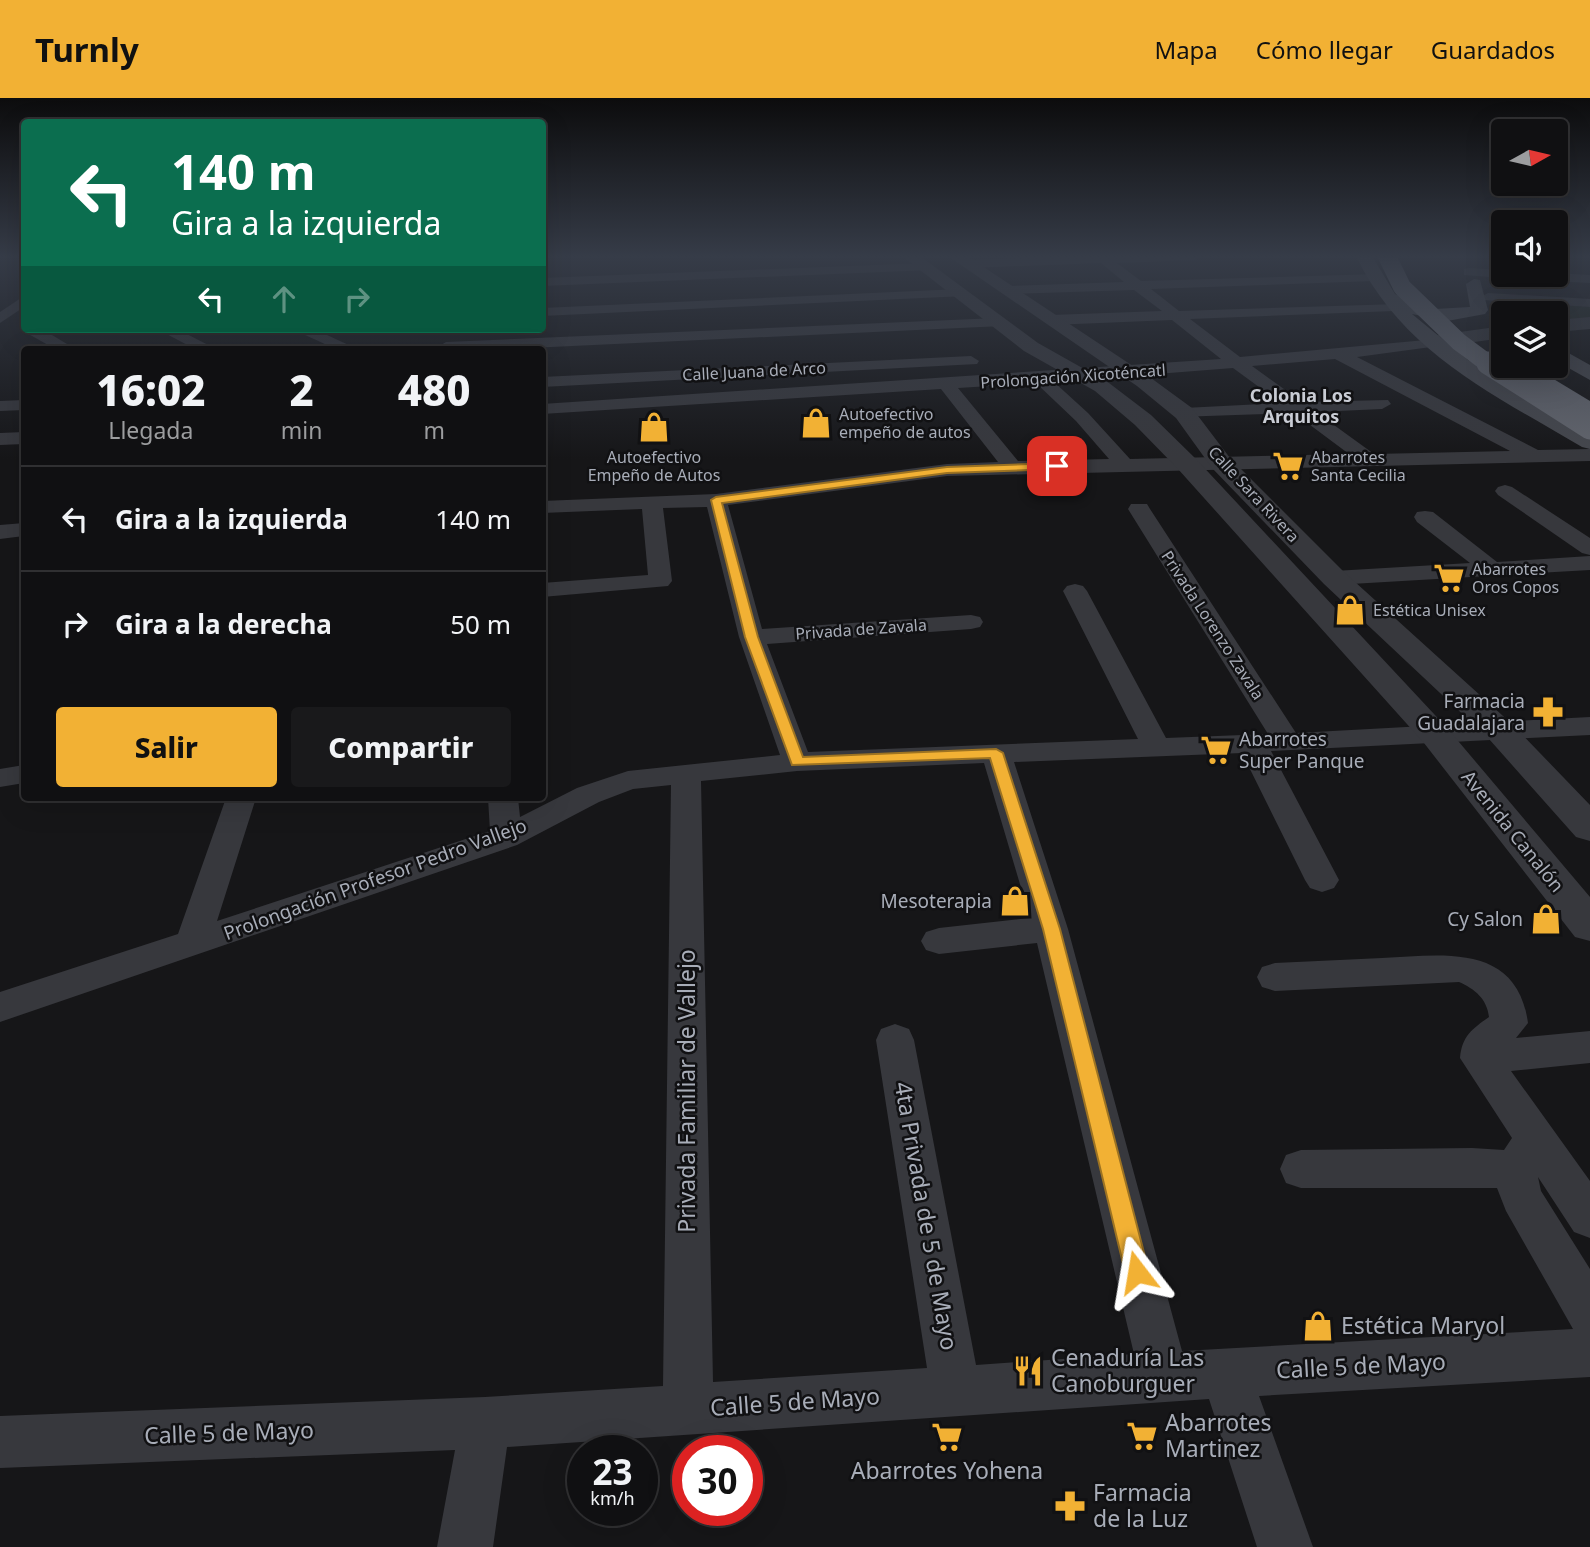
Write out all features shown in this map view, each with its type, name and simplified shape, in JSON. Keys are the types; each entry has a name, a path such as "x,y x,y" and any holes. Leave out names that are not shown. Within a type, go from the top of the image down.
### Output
{"highway":[{"path":"1440,324 1459,342 1511,380 1590,428"},
{"path":"1461,324 1491,346"},
{"path":"1538,378 1590,410"}],"main road":[{"path":"1413,324 1431,342 1590,442"},
{"path":"1484,377 1461,356 1491,353"},
{"path":"1578,367 1590,380"}],"street":[{"path":"741,324 763,395"},
{"path":"546,350 750,353 992,324"},
{"name":"Calle Sara Rivera","path":"998,324 1184,413 1222,463 1334,578 1501,732"},
{"name":"Calle Sara Rivera","path":"1054,324 1086,364 1187,464 1436,736"},
{"path":"1188,324 1238,364 1370,460"},
{"path":"1568,326 1587,325"},
{"path":"37,333 62,346"},
{"path":"174,333 201,346"},
{"path":"309,333 338,346"},
{"path":"1431,342 1491,334"},
{"name":"Prolongación Xicoténcatl","path":"1181,351 1381,340 1431,342"},
{"name":"Prolongación Xicoténcatl","path":"1086,364 1238,364 1400,348 1431,342"},
{"name":"Calle Juana de Arco","path":"546,381 750,353 983,360"},
{"path":"1339,354 1536,457"},
{"path":"1041,378 1086,364"},
{"path":"1041,378 1082,417 1125,465"},
{"name":"Prolongación Xicoténcatl","path":"546,409 1041,378"},
{"path":"946,384 1012,467"},
{"path":"0,396 14,406"},
{"path":"1184,413 1382,404"},
{"path":"0,439 21,438"},
{"path":"546,508 716,500 947,470 1590,455"},
{"path":"1505,491 1590,548"},
{"path":"716,500 752,637 797,762"},
{"path":"546,590 660,581 652,503"},
{"name":"Privada Lorenzo Zavala","path":"1139,509 1287,741"},
{"path":"1425,517 1492,569"},
{"path":"0,531 21,530"},
{"path":"1334,578 1590,563"},
{"path":"1075,591 1156,746"},
{"name":"Privada de Zavala","path":"752,637 971,622"},
{"name":"Prolongación Profesor Pedro Vallejo","path":"0,1007 506,837 588,795 628,780 797,762 1436,736 1590,726"},
{"path":"1501,732 1590,828"},
{"name":"Avenida Canalón","path":"1436,736 1590,926"},
{"path":"1252,743 1322,880"},
{"path":"996,753 1051,929 1164,1377"},
{"name":"Privada Familiar de Vallejo","path":"686,773 688,1409"},
{"path":"0,778 21,774"},
{"path":"192,944 240,801"},
{"path":"503,801 506,837"},
{"path":"939,941 1051,929"},
{"path":"1275,977 1460,968 1479,973 1499,990 1509,1007 1509,1023 1481,1044 1480,1058 1525,1155 1590,1217"},
{"name":"4ta Privada de 5 de Mayo","path":"895,1040 956,1391"},
{"path":"1480,1058 1590,1047"},
{"path":"1301,1169 1472,1167 1525,1155"},
{"path":"1525,1155 1521,1197 1590,1313"},
{"name":"Calle 5 de Mayo","path":"0,1443 485,1423 1164,1377 1590,1353"},
{"path":"1226,1374 1285,1547"},
{"path":"466,1547 485,1423"}],"place":[{"name":"Autoefectivo empeño de autos","path":"816,423"},
{"name":"Autoefectivo Empeño de Autos","path":"654,427"},
{"name":"Abarrotes Santa Cecilia","path":"1288,466"},
{"name":"Abarrotes Oros Copos","path":"1449,578"},
{"name":"Estética Unisex","path":"1350,610"},
{"name":"Farmacia Guadalajara","path":"1548,712"},
{"name":"Abarrotes Super Panque","path":"1216,750"},
{"name":"Mesoterapia","path":"1015,901"},
{"name":"Cy Salon","path":"1546,919"},
{"name":"Estética Maryol","path":"1318,1326"},
{"name":"Cenaduría Las Canoburguer","path":"1028,1371"},
{"name":"Abarrotes Martinez","path":"1142,1436"},
{"name":"Abarrotes Yohena","path":"947,1437"},
{"name":"Farmacia de la Luz","path":"1070,1506"}],"district":[{"name":"Colonia Los Arquitos","path":"1301,406"}],"route":[{"path":"1057,466 947,470 716,500 752,637 797,762 996,753 1051,929 1137,1272"}]}
